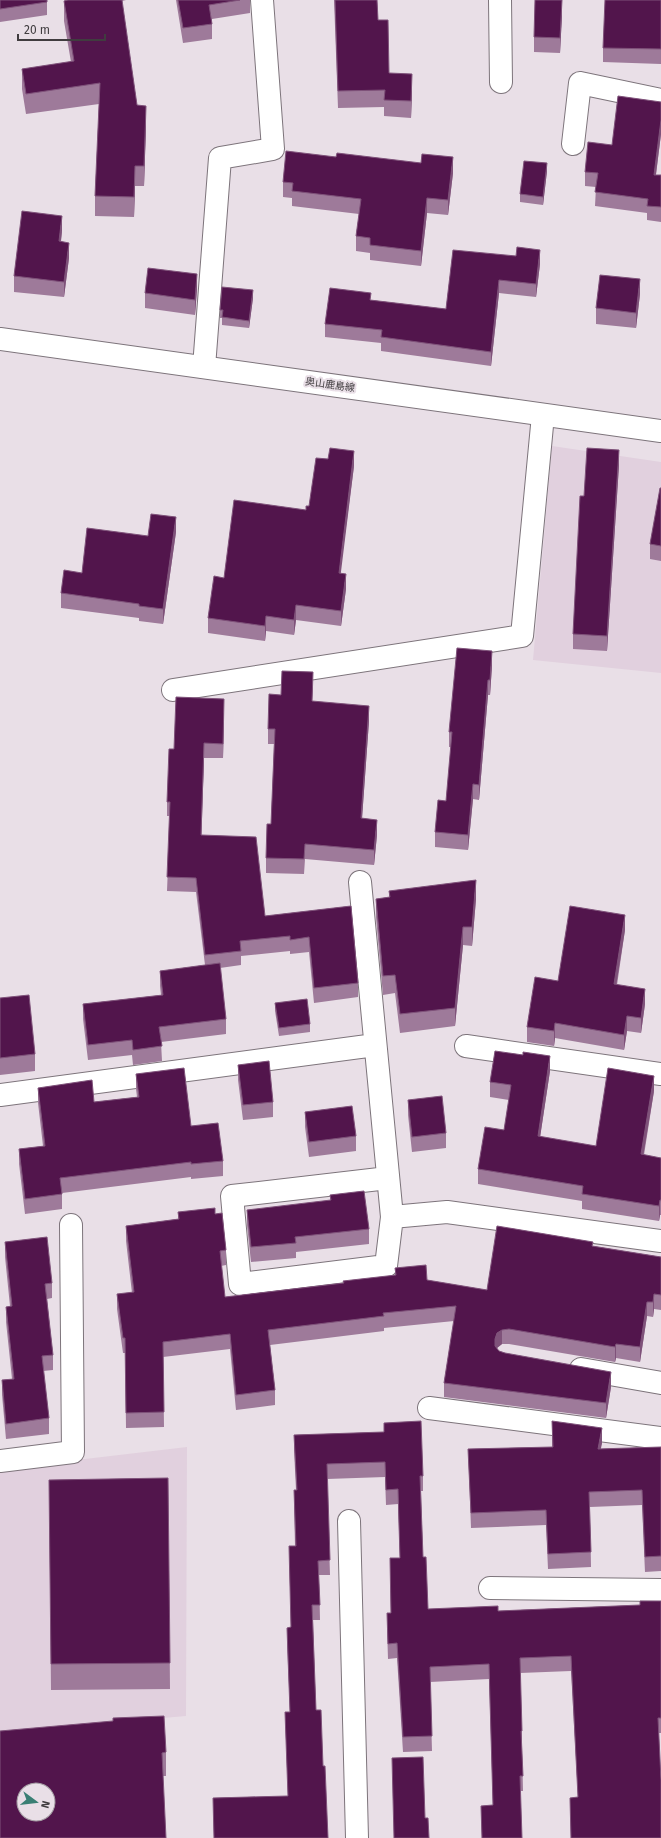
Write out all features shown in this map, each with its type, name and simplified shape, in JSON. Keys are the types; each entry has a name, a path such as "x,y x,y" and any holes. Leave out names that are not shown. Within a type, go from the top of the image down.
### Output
{"street":[{"path":"204,367 220,158 273,149 262,0"},
{"path":"500,0 501,82"},
{"path":"573,144 580,83 661,100"},
{"name":"奥山鹿島線","path":"0,339 661,431"},
{"path":"173,690 522,636 543,415"},
{"path":"360,882 392,1217 386,1266 240,1284 232,1196 388,1178"},
{"path":"0,1095 375,1045"},
{"path":"466,1046 661,1074"},
{"path":"392,1217 447,1212 661,1241"},
{"path":"0,1461 73,1452 71,1225"},
{"path":"561,1365 661,1383"},
{"path":"429,1408 661,1438"},
{"path":"349,1521 357,1838"},
{"path":"490,1588 661,1590"}],"shaded area":[{"path":"552,446 661,462 661,673 533,660"},
{"path":"187,1447 186,1716 95,1724 104,1838 0,1838 0,1469"}],"building":[{"path":"0,0 47,0 47,2 0,9"},
{"path":"122,0 137,105 146,106 144,166 135,166 134,197 95,196 100,83 26,94 22,69 74,61 64,1"},
{"path":"178,0 240,0 209,5 212,24 183,28"},
{"path":"335,0 377,0 378,20 388,20 389,73 412,74 411,101 384,100 385,90 338,91"},
{"path":"535,0 562,0 560,38 534,37"},
{"path":"605,0 661,0 661,49 603,48"},
{"path":"618,96 661,102 661,120 654,175 661,175 661,207 647,206 648,199 595,192 598,173 585,172 588,142 612,145"},
{"path":"286,151 336,157 337,153 421,163 422,154 453,157 448,200 427,198 421,251 370,245 370,238 356,236 361,199 292,191 293,183 283,182"},
{"path":"524,161 547,163 543,197 520,194"},
{"path":"22,211 62,216 59,241 69,243 64,282 14,276"},
{"path":"517,247 540,250 536,284 499,280 491,352 381,337 382,330 325,324 330,288 371,293 370,300 446,309 453,250 516,256"},
{"path":"148,268 197,274 195,300 145,293"},
{"path":"600,275 640,279 636,313 596,308"},
{"path":"222,287 253,290 249,321 222,317 223,310 220,310"},
{"path":"330,448 354,451 339,573 346,574 341,611 296,605 294,620 266,616 265,626 208,618 214,576 224,578 234,500 306,510 306,506 309,506 316,458 328,459"},
{"path":"587,448 619,450 607,636 573,634 580,496 584,496"},
{"path":"661,488 661,546 650,544"},
{"path":"151,514 176,517 163,609 139,606 139,604 61,593 64,570 82,573 87,528 148,536"},
{"path":"457,648 492,651 479,785 473,784 468,835 435,832 438,800 446,801 452,732 449,732"},
{"path":"282,671 313,672 312,701 369,706 361,818 377,820 374,850 305,844 304,859 266,858 267,824 271,824 275,729 268,729 269,694 281,695"},
{"path":"176,697 224,699 223,744 204,743 201,835 256,837 265,916 351,906 358,983 314,988 309,937 290,940 290,936 240,941 241,951 205,955 196,878 167,877 170,802 167,802 169,749 174,749"},
{"path":"476,880 472,927 463,927 455,1008 400,1014 395,975 383,976 376,899 390,897 389,891"},
{"path":"570,906 625,915 614,984 645,989 641,1018 627,1016 624,1035 555,1023 554,1031 527,1027 535,977 558,981"},
{"path":"220,963 226,1019 159,1027 162,1046 133,1050 132,1040 88,1045 83,1004 163,995 160,971"},
{"path":"29,995 35,1054 0,1058 0,998"},
{"path":"307,999 310,1024 279,1028 275,1003"},
{"path":"495,1051 523,1055 523,1052 550,1056 538,1136 596,1146 608,1068 654,1076 641,1154 661,1158 661,1200 659,1206 582,1194 583,1186 478,1169 485,1127 504,1130 511,1085 490,1082"},
{"path":"269,1061 273,1102 243,1105 238,1065"},
{"path":"184,1068 191,1126 218,1123 223,1161 191,1164 191,1162 60,1178 62,1194 25,1199 19,1149 45,1146 38,1088 92,1080 94,1102 139,1097 136,1074"},
{"path":"442,1096 446,1133 412,1137 408,1100"},
{"path":"352,1106 356,1136 309,1142 305,1112"},
{"path":"364,1191 369,1229 295,1237 296,1243 251,1247 247,1210 331,1200 330,1195"},
{"path":"215,1208 215,1214 222,1213 226,1250 220,1251 225,1297 344,1283 343,1281 396,1275 395,1268 426,1265 427,1280 487,1290 497,1226 593,1242 592,1246 661,1257 661,1295 654,1294 653,1302 647,1302 640,1347 616,1344 615,1347 509,1329 502,1330 497,1333 495,1346 499,1351 611,1372 606,1403 444,1383 456,1306 383,1313 384,1316 268,1330 275,1390 236,1395 230,1334 163,1342 164,1412 126,1413 125,1338 123,1338 117,1294 134,1292 126,1226 179,1219 178,1212"},
{"path":"47,1237 52,1283 45,1284 53,1355 42,1356 49,1418 6,1424 2,1380 14,1379 6,1307 12,1306 5,1242"},
{"path":"421,1421 423,1476 420,1476 423,1557 426,1557 428,1609 498,1606 498,1611 640,1605 640,1601 661,1601 661,1718 658,1718 661,1780 661,1838 571,1838 570,1798 578,1797 571,1656 520,1658 523,1776 520,1776 522,1838 482,1838 481,1806 493,1805 489,1664 430,1667 432,1736 403,1737 397,1643 388,1644 387,1613 391,1613 390,1558 400,1558 398,1489 386,1490 385,1462 327,1464 330,1560 318,1561 320,1605 312,1605 316,1710 321,1710 328,1838 214,1838 213,1798 288,1796 285,1712 290,1712 287,1628 291,1627 289,1546 296,1546 294,1490 297,1490 294,1435 384,1432 384,1423"},
{"path":"552,1421 602,1428 598,1449 661,1447 661,1556 645,1557 642,1490 589,1492 591,1552 548,1554 546,1510 471,1513 468,1449 553,1447"},
{"path":"168,1478 170,1663 51,1664 49,1480"},
{"path":"164,1716 166,1752 162,1753 166,1838 0,1838 0,1731 113,1721 113,1718"},
{"path":"423,1757 425,1818 428,1818 429,1838 394,1838 392,1758"}]}
